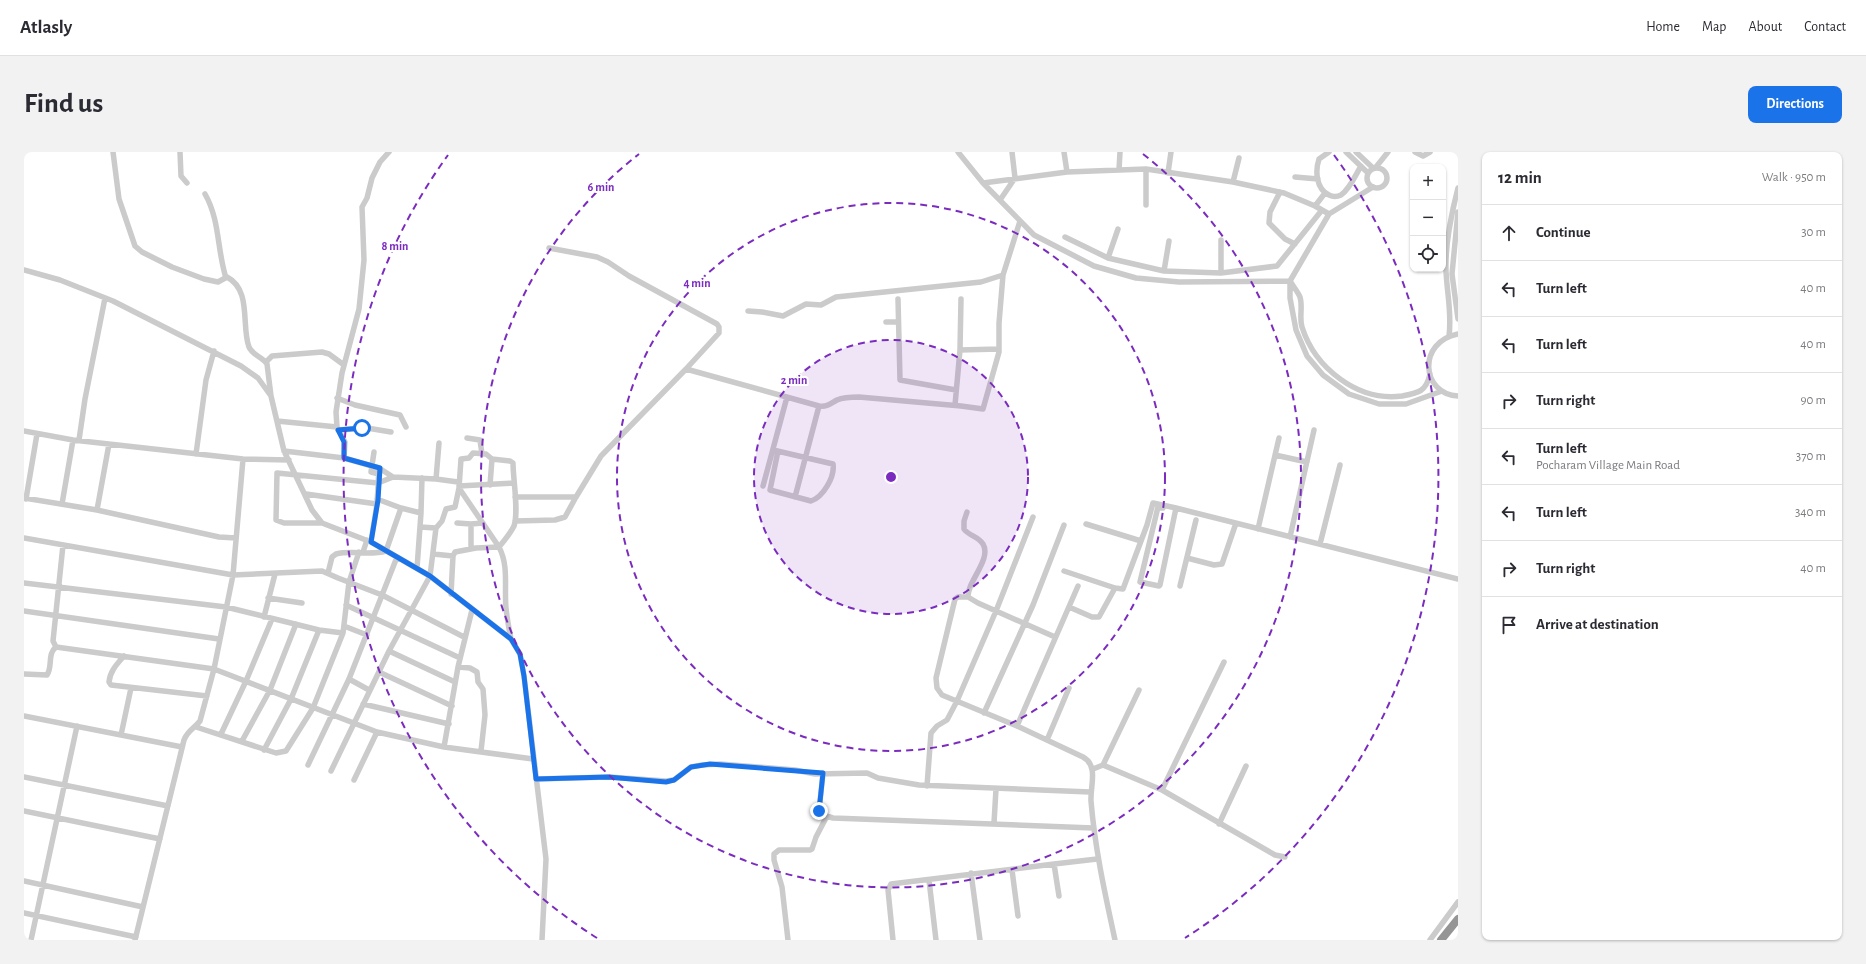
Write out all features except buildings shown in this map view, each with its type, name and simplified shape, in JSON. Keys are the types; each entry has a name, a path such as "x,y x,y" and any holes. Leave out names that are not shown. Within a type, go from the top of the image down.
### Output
{"highway":[{"path":"1442,940 1458,919"}],"street":[{"path":"112,152 120,199 135,246 142,252 207,280 218,282 226,278"},
{"path":"180,152 181,176 187,183"},
{"path":"344,458 344,442 337,428 337,398 359,309 364,260 362,207 367,198 372,178 380,162 389,152"},
{"path":"958,152 983,183 1034,235 1094,266 1136,278 1179,282 1290,281"},
{"path":"1000,200 1015,178 1012,152"},
{"path":"1064,152 1068,172"},
{"path":"1119,170 1120,152"},
{"path":"1168,173 1171,152"},
{"path":"1328,152 1320,159 1317,167 1318,180 1320,187 1325,193 1334,197 1340,195 1361,166"},
{"path":"1356,152 1375,168 1383,169 1388,178 1383,186 1373,187 1329,214 1290,281 1290,298 1296,330 1307,356 1323,374 1349,394 1379,404 1406,404 1442,391"},
{"path":"1373,187 1367,179 1368,173 1375,168 1388,152"},
{"path":"1415,152 1423,156 1430,152"},
{"path":"1346,153 1368,173"},
{"path":"1233,182 1239,158"},
{"path":"983,183 1068,172 1146,169 1233,182 1280,192 1315,206 1329,214"},
{"path":"1146,169 1146,205"},
{"path":"1296,177 1318,180"},
{"path":"1449,336 1451,318 1446,270 1450,220 1458,188"},
{"path":"1280,192 1270,212 1270,223 1285,239 1295,244"},
{"path":"1315,206 1325,193"},
{"path":"205,194 209,200 219,233 220,255 226,278 233,282 243,300 246,314 244,326 249,349 266,362 269,370 271,396 284,451 290,460 312,510 322,523"},
{"path":"1065,237 1108,258 1164,271 1221,273 1277,266 1322,210"},
{"path":"1458,212 1452,274 1458,319"},
{"path":"686,369 819,406 830,405 838,400 849,397 859,397 955,405 983,409 1000,349 999,310 1003,275 1020,221"},
{"path":"1108,258 1118,229"},
{"path":"1221,240 1221,273"},
{"path":"1164,271 1169,241"},
{"path":"515,521 562,519 569,512 576,497 601,456 719,333 719,327 717,324 629,276 608,262 597,257 549,248"},
{"path":"24,270 60,280 105,298 214,351 242,366 258,378 271,396"},
{"path":"748,311 783,316 806,304 821,305 836,297 981,282 1003,275"},
{"path":"1290,281 1300,296 1302,326 1316,356 1338,378 1364,392 1392,397 1418,393 1427,384 1430,374"},
{"path":"79,440 85,399 105,298"},
{"path":"898,299 900,380 956,390"},
{"path":"955,405 960,350 961,300"},
{"path":"886,322 898,322"},
{"path":"1458,334 1449,336 1436,345 1429,358 1430,374 1434,384 1442,391 1458,396"},
{"path":"960,350 1000,349"},
{"path":"196,454 206,380 214,351"},
{"path":"266,362 272,356 322,352 329,354 344,365"},
{"path":"776,451 833,464 834,468 826,489 813,501 769,489 776,451 787,397"},
{"path":"337,398 355,405 400,415 406,427"},
{"path":"795,497 819,406"},
{"path":"277,421 337,428 367,428 391,432"},
{"path":"1290,537 1314,430"},
{"path":"24,431 73,440 196,454 243,459 290,460"},
{"path":"37,434 25,498 97,510 219,537 236,538"},
{"path":"467,438 480,440 482,454"},
{"path":"1258,528 1279,438"},
{"path":"62,504 73,440"},
{"path":"436,479 439,443"},
{"path":"97,510 109,444"},
{"path":"284,451 344,458 380,468 393,477"},
{"path":"764,486 776,451"},
{"path":"374,452 372,474 379,474"},
{"path":"331,771 369,690 430,576 436,528 442,521 446,508 455,507 459,485 460,459 469,458 473,453 488,455 492,459 508,460 513,463 515,497 515,521 511,531 499,547 455,552 453,556 451,594"},
{"path":"1275,455 1307,462"},
{"path":"24,913 136,938 182,747 187,732 196,727 203,713 214,669 233,575 243,459"},
{"path":"490,485 492,459"},
{"path":"1320,544 1340,465"},
{"path":"196,727 242,741 264,750 276,753 286,751 313,708 343,633 349,582 361,552 369,541 377,502 380,468"},
{"path":"511,639 451,594 430,576 369,541 322,523 284,523 276,520 277,473 378,483 393,477 436,479 459,485 514,483"},
{"path":"417,568 422,478"},
{"path":"459,485 499,547 506,568 506,610 511,639 520,654 524,676 546,859 542,940"},
{"path":"306,494 377,502 421,513"},
{"path":"515,497 576,497"},
{"path":"1064,571 1115,588 1125,588 1153,503 1458,579"},
{"path":"1158,507 1176,509 1160,585 1140,582 1158,507"},
{"path":"386,551 402,508"},
{"path":"967,512 964,521 964,529 982,542 985,552 979,569 968,591 968,597"},
{"path":"928,786 931,733 936,726 947,720 957,701 996,611 1033,517"},
{"path":"1180,586 1196,520"},
{"path":"457,523 483,524"},
{"path":"1187,558 1214,565 1222,564 1236,523"},
{"path":"471,524 471,549"},
{"path":"1086,524 1141,541"},
{"path":"984,713 1024,623 1064,525"},
{"path":"420,528 436,528"},
{"path":"24,538 233,575 275,574 318,570 382,595 412,609 464,637"},
{"path":"56,647 53,641 63,545"},
{"path":"328,573 333,555 338,553 361,552 376,554 386,551"},
{"path":"432,554 453,556"},
{"path":"308,764 349,679 397,557"},
{"path":"264,616 275,574"},
{"path":"24,584 226,607 319,630 343,633"},
{"path":"1017,726 1078,586"},
{"path":"1068,607 1097,618 1100,616 1115,588"},
{"path":"1055,637 968,597 958,597 955,599 936,678 938,691 984,713 1017,726 1088,760 1093,769 1090,792 1097,859 1115,940"},
{"path":"268,598 302,604"},
{"path":"346,605 460,658"},
{"path":"444,747 452,706 454,682 464,637 472,610"},
{"path":"24,611 219,639"},
{"path":"221,734 246,681 272,619"},
{"path":"242,741 270,690 296,624"},
{"path":"344,626 367,636"},
{"path":"264,750 291,699 319,630"},
{"path":"56,647 214,669 270,690 332,716 377,732 444,747 534,759"},
{"path":"24,674 47,675 50,669 51,652 56,647"},
{"path":"389,651 454,682"},
{"path":"124,656 114,669 109,682 111,685 207,696"},
{"path":"1162,790 1224,662"},
{"path":"458,667 470,668 477,672 478,682 483,689 485,715 481,751"},
{"path":"379,672 452,706"},
{"path":"349,679 369,690"},
{"path":"121,735 132,688"},
{"path":"1047,740 1069,688"},
{"path":"1093,769 1102,764 1139,690"},
{"path":"363,704 449,724"},
{"path":"24,716 182,747"},
{"path":"31,940 77,726"},
{"path":"354,780 377,732"},
{"path":"536,779 608,777 666,782 674,780 691,767 710,764 823,773 867,773 878,778 928,786 1090,792"},
{"path":"1102,764 1162,790 1275,855 1286,857"},
{"path":"1219,824 1246,766"},
{"path":"823,773 819,811 823,815 827,816 849,819 994,823 1093,828"},
{"path":"24,777 168,806"},
{"path":"994,823 996,789"},
{"path":"24,811 160,839"},
{"path":"788,940 782,887 774,860 774,854 780,850 812,849 816,837 827,816"},
{"path":"893,940 888,890 889,885 971,873 1012,870 1097,859"},
{"path":"1054,864 1059,896"},
{"path":"1012,870 1018,916"},
{"path":"971,873 980,940"},
{"path":"929,880 936,940"},
{"path":"24,881 143,907"},
{"path":"1430,940 1458,902"}],"route":[{"path":"362,428 338,430 344,442 344,458 378,466 380,468 378,500 371,542 430,576 451,594 511,639 520,654 524,676 536,779 608,777 666,782 674,780 691,767 710,764 796,770 815,774 823,773 819,811"}]}
